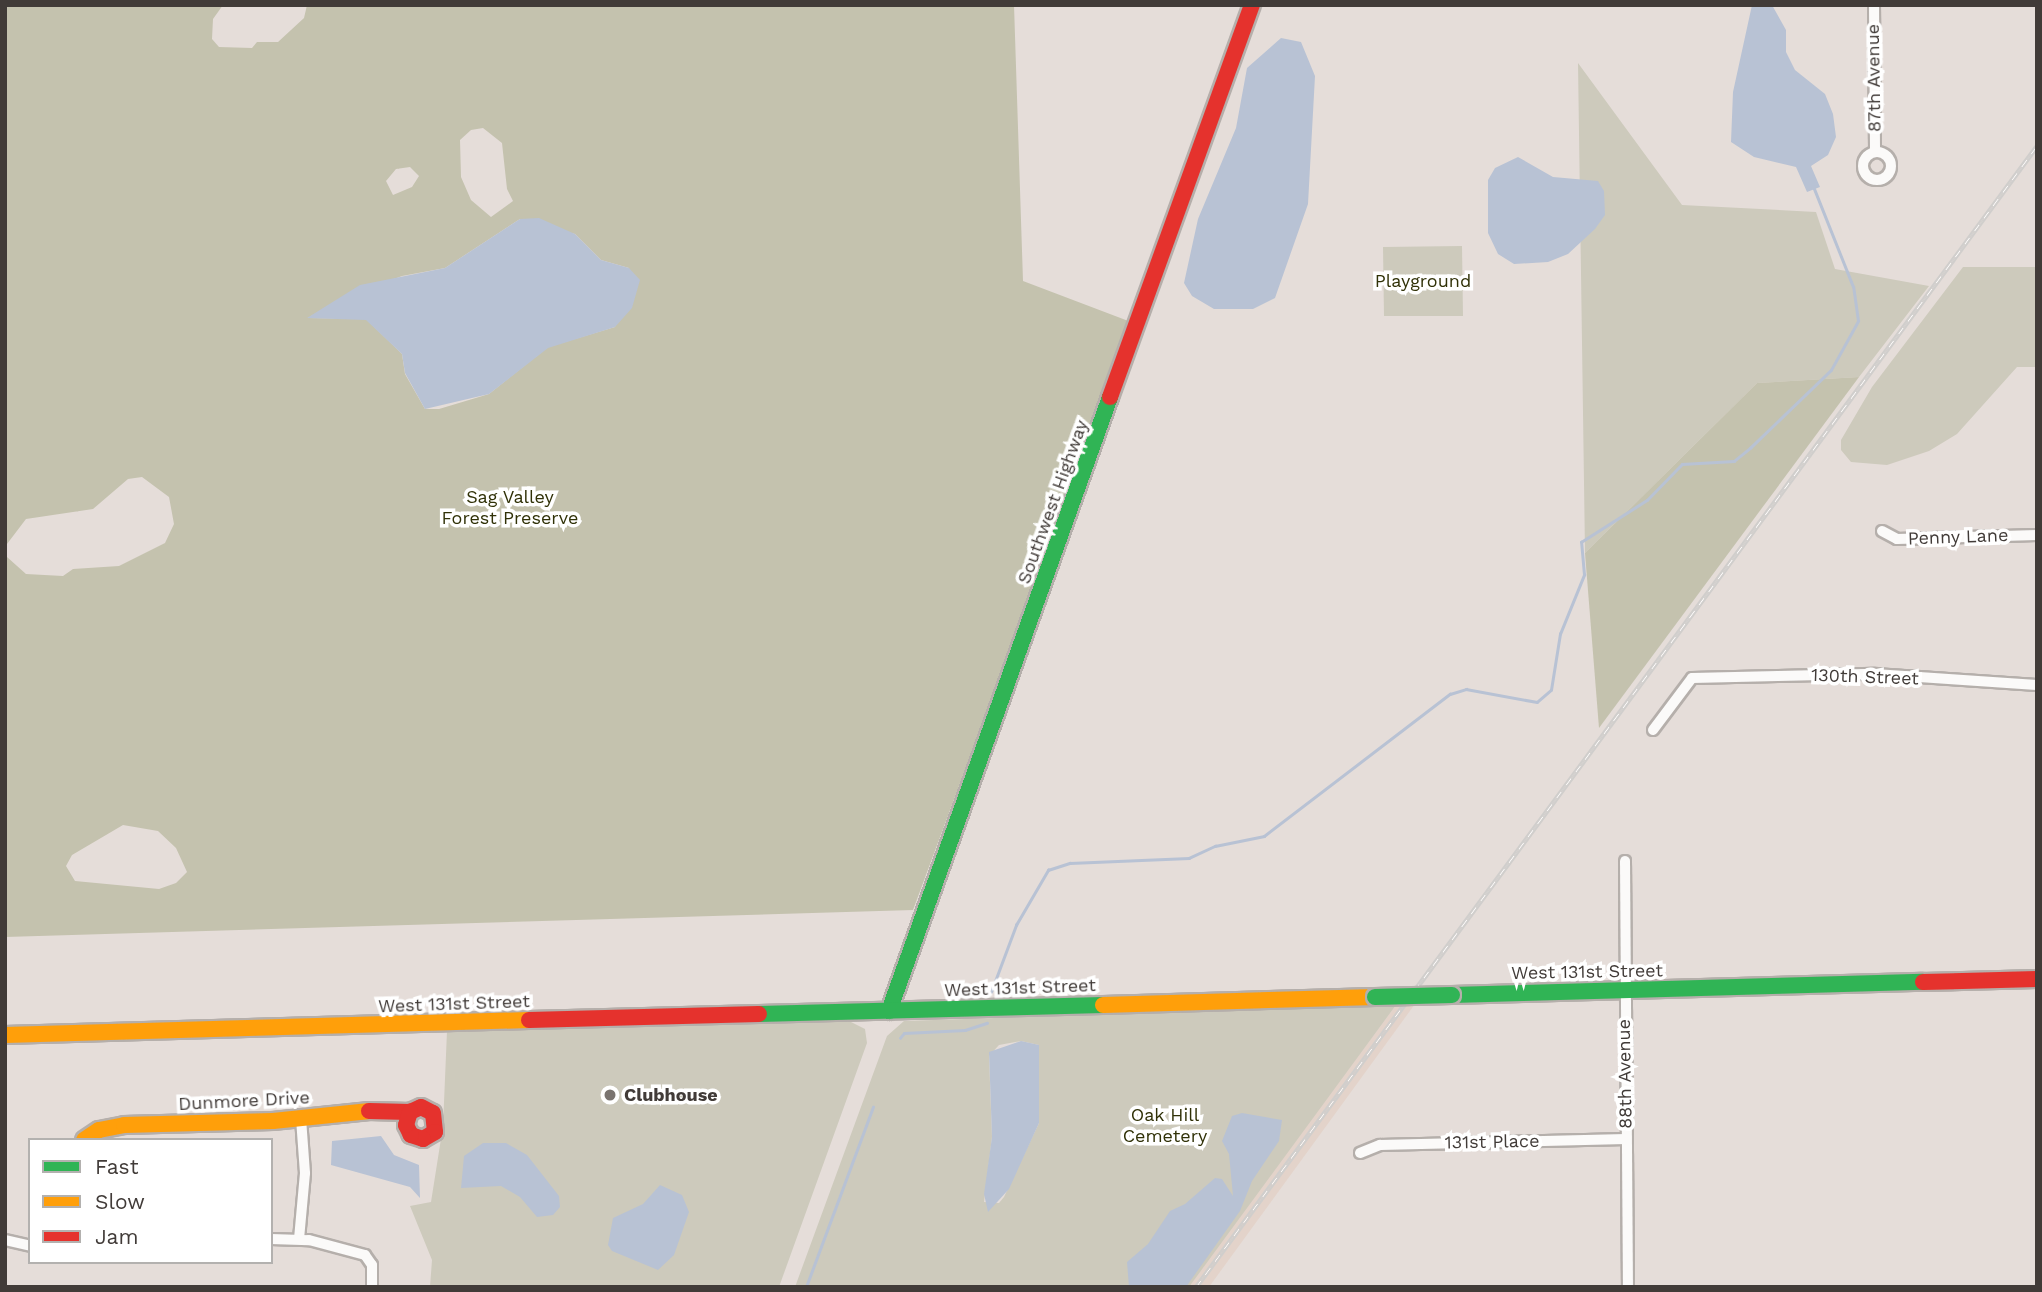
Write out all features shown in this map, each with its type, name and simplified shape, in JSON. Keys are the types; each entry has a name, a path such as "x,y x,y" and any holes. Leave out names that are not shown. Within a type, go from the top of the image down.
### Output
{"street":[{"name":"Southwest Highway","path":"889,1011 1252,5"},
{"name":"87th Avenue","path":"1874,5 1875,151"},
{"name":"Penny Lane","path":"1882,531 1897,539 2037,535"},
{"name":"130th Street","path":"1653,730 1692,678 1875,674 2037,685"},
{"name":"88th Avenue","path":"1625,860 1623,990 1628,1287"},
{"name":"West 131st Street","path":"5,1035 2037,979"},
{"name":"Dunmore Drive","path":"87,1138 99,1130 124,1125 301,1118 381,1110 410,1112"},
{"path":"299,1239 305,1166 301,1118"},
{"name":"131st Place","path":"1360,1153 1380,1145 1626,1139"},
{"path":"273,1239 299,1239 365,1255 372,1265 372,1287"},
{"path":"5,1240 28,1246"}],"shaded area":[{"path":"1415,1004 1209,1287 1187,1287 1396,1005"}],"green space":[{"name":"Sag Valley Forest Preserve","path":"5,5 223,5 213,19 212,39 219,47 252,48 257,42 278,42 304,18 307,5 1014,5 1023,281 1131,322 913,910 5,937","holes":["483,128 502,143 507,189 513,201 491,217 471,200 461,177 460,140 471,130","410,167 419,176 412,187 393,195 386,181 396,169","520,219 575,234 601,260 629,268 615,327 548,347 489,394 439,409 425,409 405,374 402,354 366,319 308,318 337,301 402,276 445,268","142,477 169,497 174,524 165,543 119,566 73,569 63,576 26,574 7,557 7,544 26,519 93,509 128,479","123,825 158,831 176,848 187,872 176,883 159,889 75,881 66,866 72,855"]},
{"path":"1578,63 1682,205 1816,212 1835,269 1929,286 1859,377 1757,383 1585,553"},
{"name":"Playground","path":"1462,246 1463,316 1384,316 1383,247"},
{"path":"1963,267 2037,267 2037,367 2017,367 1957,434 1929,451 1887,465 1851,462 1841,450 1841,440 1872,387"},
{"path":"1859,377 1599,728 1585,553 1757,383"},
{"name":"Oak Hill Cemetery","path":"1396,1005 1189,1287 795,1287 887,1036 904,1021","holes":["1021,1041 1039,1045 1039,1123 1004,1197 999,1203 984,1202 992,1137 989,1056 999,1045"]},
{"path":"849,1021 865,1029 867,1043 779,1287 430,1287 432,1260 410,1206 431,1202 443,1126 447,1031"}],"water":[{"path":"1752,5 1772,5 1786,30 1786,52 1795,70 1825,94 1833,114 1836,137 1828,155 1811,166 1820,187 1807,192 1796,167 1754,157 1731,142 1733,92"},
{"path":"1281,38 1301,42 1315,76 1308,204 1275,298 1253,309 1214,309 1192,296 1184,283 1198,219 1236,128 1247,68"},
{"path":"1518,157 1553,177 1598,181 1604,191 1605,215 1595,229 1568,254 1548,262 1514,264 1498,254 1488,233 1488,180 1495,168"},
{"path":"539,218 575,234 601,260 629,268 640,280 632,308 615,327 548,348 489,394 425,409 405,373 402,354 366,320 307,318 360,285 445,268 520,219"},
{"path":"1021,1041 1039,1045 1039,1123 1009,1189 988,1212 984,1194 992,1137 989,1052"},
{"path":"1242,1113 1282,1120 1279,1141 1252,1181 1240,1211 1186,1287 1129,1287 1127,1262 1148,1244 1170,1211 1185,1204 1215,1178 1222,1179 1233,1196 1229,1154 1222,1141 1232,1116"},
{"path":"381,1136 394,1155 419,1165 420,1198 410,1187 331,1165 332,1141"},
{"path":"483,1143 506,1143 527,1155 559,1196 560,1207 553,1215 537,1217 520,1197 501,1186 461,1188 464,1156"},
{"path":"660,1185 682,1195 689,1212 674,1255 658,1270 612,1251 608,1245 613,1218 643,1204"}],"waterway":[{"path":"991,992 1016,925 1048,870 1070,863 1189,858 1215,846 1264,836 1450,694 1466,689 1537,702 1551,690 1560,634 1584,575 1581,542 1647,500 1682,464 1734,461 1831,370 1858,321 1853,287 1814,189"},
{"path":"900,1038 904,1033 965,1030 987,1023"},
{"path":"806,1287 873,1107"}],"railway":[{"path":"1196,1287 2037,146"}],"traffic: fast":[{"path":"889,1011 1110,397"},
{"path":"1452,995 1923,982"},
{"path":"1375,997 1452,995"},
{"path":"759,1014 1103,1005"}],"traffic: slow":[{"path":"1103,1005 1375,997"},
{"path":"5,1035 529,1020"},
{"path":"87,1138 99,1130 124,1125 273,1121 369,1111"}],"traffic: jam":[{"path":"1110,397 1252,5"},
{"path":"1923,982 2037,979"},
{"path":"529,1020 759,1014"},
{"path":"369,1111 410,1112 421,1107 433,1113 435,1132 423,1139 411,1135 406,1125 410,1112"}],"place":[{"name":"Clubhouse","path":"610,1095"}]}
